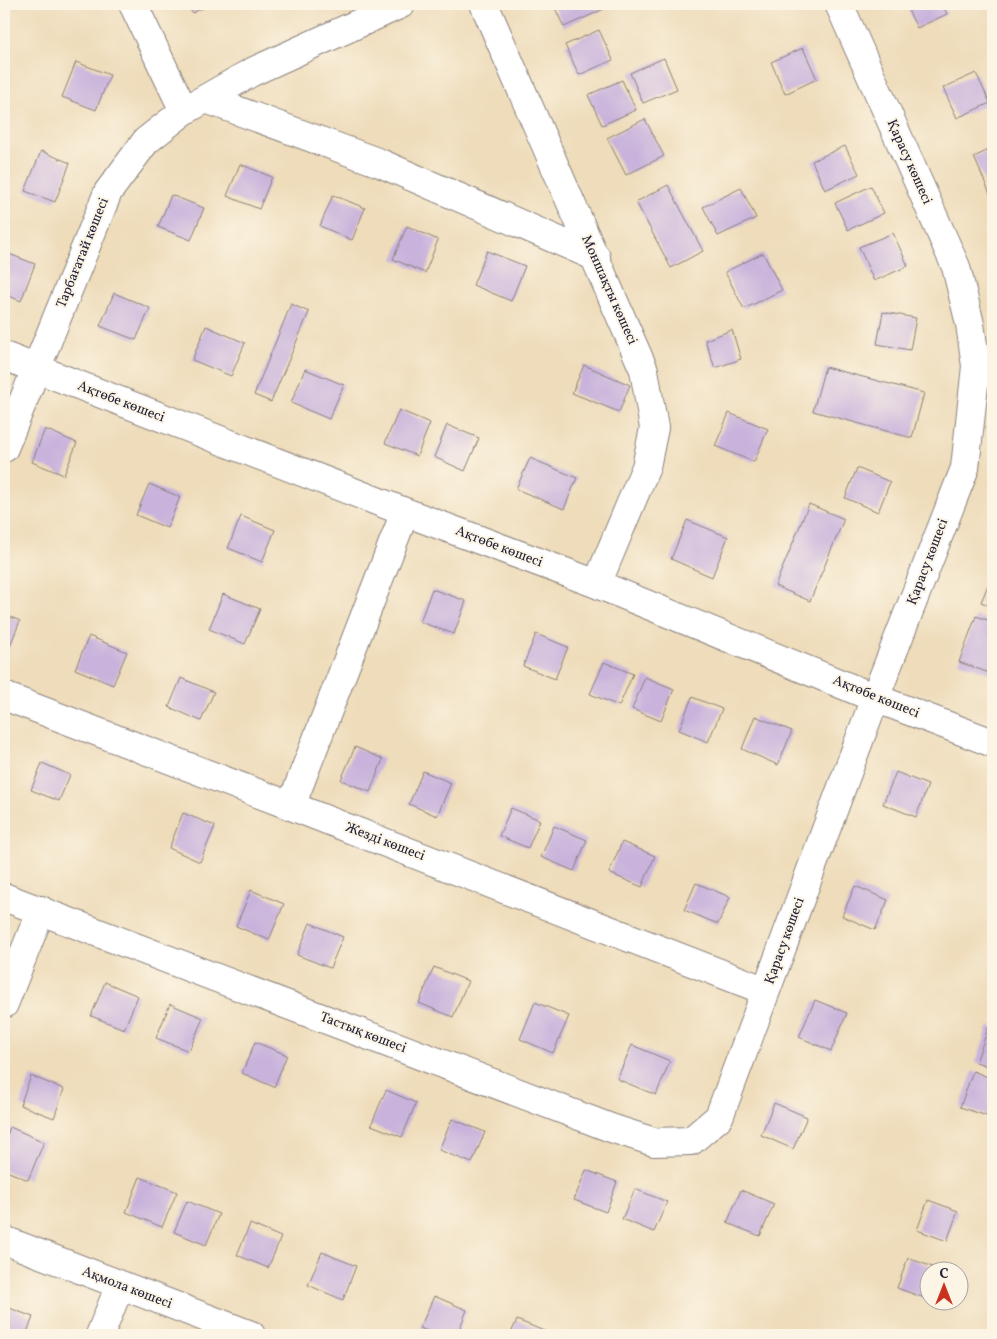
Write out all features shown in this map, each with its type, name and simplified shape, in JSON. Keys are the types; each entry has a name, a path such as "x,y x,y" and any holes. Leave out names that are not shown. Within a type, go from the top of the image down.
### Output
{"street":[{"path":"133,4 195,105 380,163 596,257"},
{"name":"Тарбағатай көшесі","path":"4,448 108,192 146,141 195,105 252,72 400,4"},
{"name":"Моншақты көшесі","path":"484,4 644,370 654,428 646,467 598,584"},
{"name":"Қарасу көшесі","path":"719,1117 875,698 965,468 976,366 970,324 956,267 838,4"},
{"name":"Ақтөбе көшесі","path":"4,356 405,512 598,584 875,698 993,743"},
{"path":"291,806 405,512"},
{"name":"Жезді көшесі","path":"4,696 766,991"},
{"name":"Тастық көшесі","path":"4,897 612,1128 654,1142 690,1141 719,1117"},
{"path":"4,1004 41,910"},
{"name":"Ақмола көшесі","path":"4,1240 251,1335"},
{"path":"100,1335 120,1285"}],"building":[{"path":"188,4 212,4 192,13"},
{"path":"553,4 615,4 564,27"},
{"path":"905,4 942,4 947,14 917,28"},
{"path":"599,30 613,60 579,75 565,45"},
{"path":"803,48 817,79 785,94 771,62"},
{"path":"664,58 677,89 643,103 630,73"},
{"path":"76,62 110,75 96,110 62,97"},
{"path":"976,73 990,103 957,118 943,88"},
{"path":"622,80 636,110 602,125 588,95"},
{"path":"645,119 664,156 626,175 607,138"},
{"path":"845,146 859,174 825,190 812,161"},
{"path":"993,148 993,201 974,157"},
{"path":"41,151 70,163 55,202 25,191"},
{"path":"240,164 272,177 259,209 227,196"},
{"path":"668,185 703,251 671,268 636,202"},
{"path":"871,186 884,213 848,230 835,203"},
{"path":"741,188 756,218 718,236 703,207"},
{"path":"171,195 204,208 191,240 158,227"},
{"path":"333,195 365,208 352,240 320,226"},
{"path":"407,226 438,240 425,273 393,259"},
{"path":"893,233 908,266 874,281 859,247"},
{"path":"487,251 525,266 511,301 473,285"},
{"path":"4,252 35,264 21,301 4,294"},
{"path":"763,253 782,290 744,309 725,272"},
{"path":"114,293 150,308 136,340 100,326"},
{"path":"291,304 309,312 271,402 254,395"},
{"path":"883,312 916,318 910,350 877,344"},
{"path":"206,326 245,343 231,376 192,360"},
{"path":"732,330 741,359 715,368 705,340"},
{"path":"584,365 630,385 619,412 572,393"},
{"path":"825,367 924,393 912,438 813,411"},
{"path":"305,369 344,385 329,419 291,403"},
{"path":"399,410 430,423 417,456 385,443"},
{"path":"729,413 768,429 754,462 715,446"},
{"path":"447,425 479,438 465,471 434,457"},
{"path":"45,429 77,443 64,475 32,462"},
{"path":"530,458 577,478 564,509 516,489"},
{"path":"857,468 890,482 878,512 845,498"},
{"path":"149,484 180,497 167,528 136,515"},
{"path":"809,504 844,519 810,601 775,586"},
{"path":"241,516 275,530 262,562 228,548"},
{"path":"687,520 728,537 712,577 671,559"},
{"path":"993,573 993,607 981,602"},
{"path":"432,589 466,601 454,634 420,622"},
{"path":"223,594 260,609 245,644 209,629"},
{"path":"4,614 20,621 7,653 4,651"},
{"path":"976,616 993,622 992,674 959,662"},
{"path":"536,634 568,647 555,679 523,666"},
{"path":"89,636 127,652 113,685 75,669"},
{"path":"604,662 633,674 619,706 590,694"},
{"path":"645,677 674,689 661,721 632,709"},
{"path":"181,678 214,692 201,721 169,707"},
{"path":"692,697 722,709 708,742 679,730"},
{"path":"755,716 792,731 778,765 742,749"},
{"path":"355,747 383,759 370,792 341,780"},
{"path":"42,763 70,775 59,801 31,790"},
{"path":"423,771 451,783 437,816 409,804"},
{"path":"896,772 928,785 916,817 883,804"},
{"path":"511,808 540,820 528,848 499,836"},
{"path":"183,813 215,826 200,862 169,848"},
{"path":"554,826 587,840 574,871 541,857"},
{"path":"622,842 655,856 642,887 609,873"},
{"path":"696,883 730,897 718,924 684,910"},
{"path":"855,886 888,900 875,930 842,916"},
{"path":"251,890 284,904 269,940 236,926"},
{"path":"310,923 343,937 330,968 297,955"},
{"path":"434,967 468,981 453,1017 419,1003"},
{"path":"105,982 138,996 124,1029 91,1016"},
{"path":"815,1000 847,1013 831,1051 799,1037"},
{"path":"535,1002 569,1016 553,1053 520,1039"},
{"path":"170,1004 203,1018 189,1051 156,1038"},
{"path":"989,1026 993,1028 993,1068 976,1062"},
{"path":"255,1042 287,1055 274,1087 242,1073"},
{"path":"632,1045 670,1061 656,1095 617,1079"},
{"path":"973,1071 993,1079 993,1118 960,1107"},
{"path":"31,1076 64,1089 54,1118 20,1105"},
{"path":"386,1090 416,1103 402,1137 371,1125"},
{"path":"774,1103 807,1117 793,1149 761,1135"},
{"path":"452,1119 485,1132 472,1163 439,1150"},
{"path":"10,1127 44,1142 28,1180 4,1170 4,1143"},
{"path":"586,1170 617,1182 606,1212 574,1200"},
{"path":"140,1177 177,1192 162,1227 126,1212"},
{"path":"635,1189 667,1202 654,1232 622,1219"},
{"path":"741,1190 774,1204 760,1236 727,1223"},
{"path":"928,1200 958,1211 947,1241 917,1230"},
{"path":"187,1201 219,1214 206,1245 174,1232"},
{"path":"250,1224 281,1237 268,1268 237,1255"},
{"path":"322,1252 356,1266 343,1300 308,1285"},
{"path":"908,1258 920,1262 920,1296 897,1288"},
{"path":"434,1296 467,1310 457,1335 438,1335 420,1328"},
{"path":"4,1306 33,1317 26,1335 4,1335"},
{"path":"517,1320 549,1333 549,1335 510,1335"}]}
